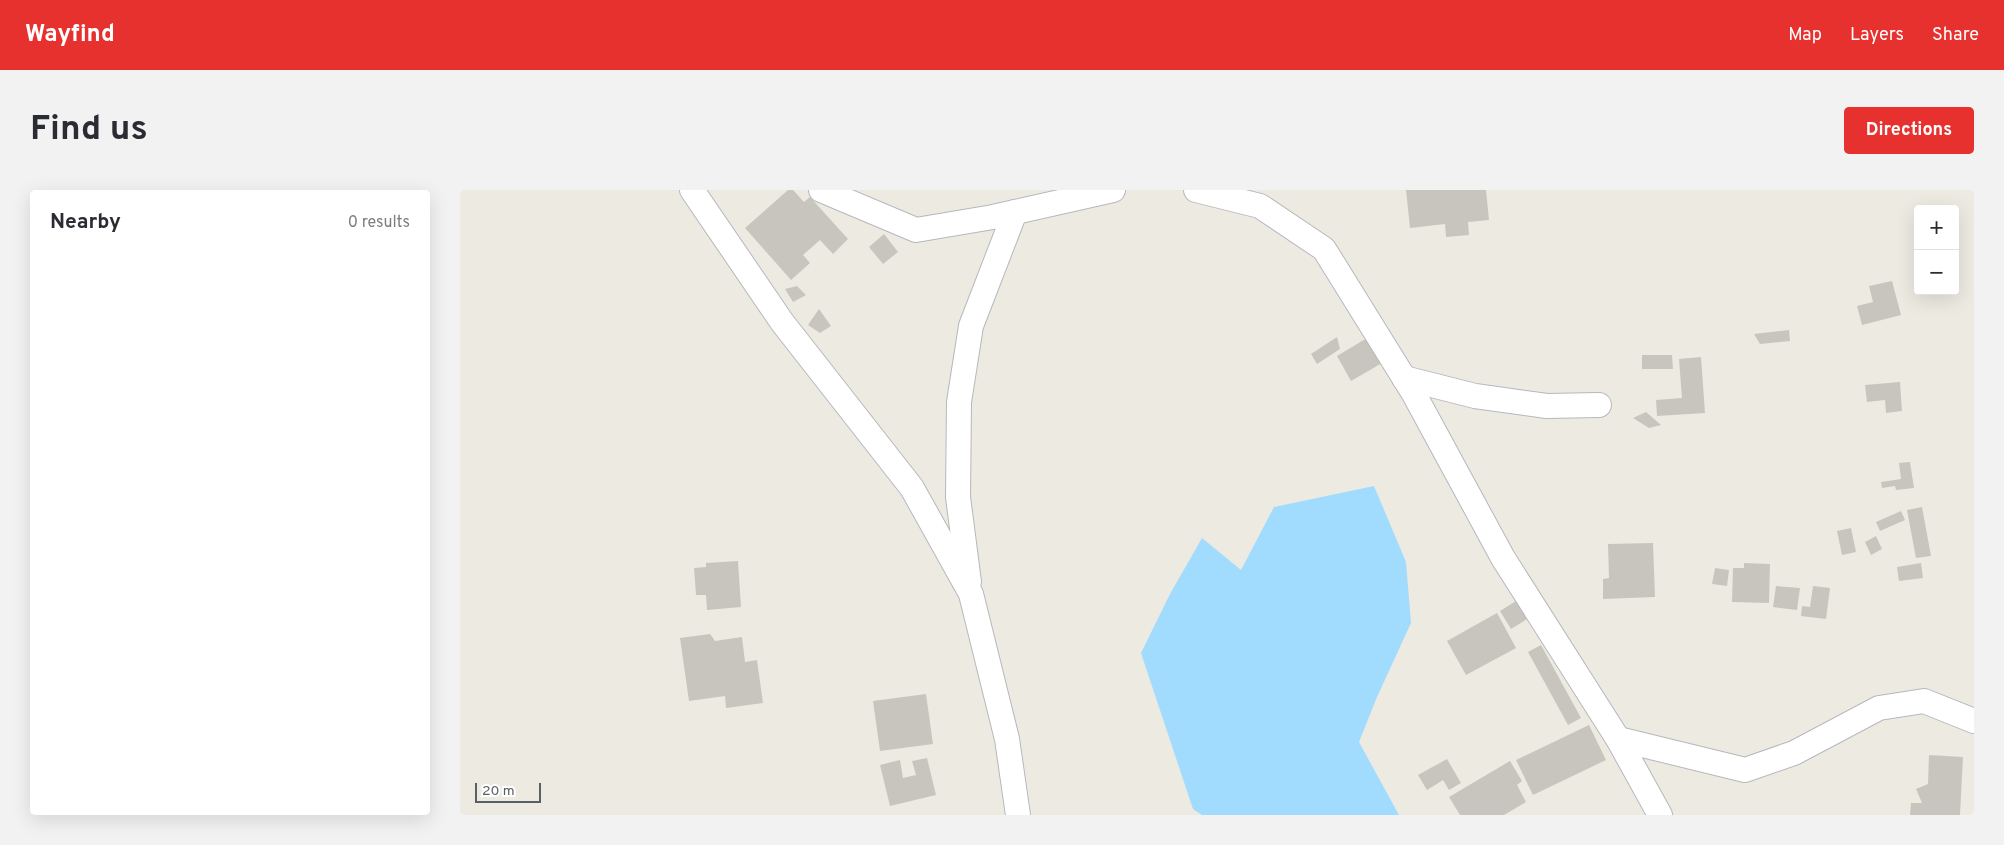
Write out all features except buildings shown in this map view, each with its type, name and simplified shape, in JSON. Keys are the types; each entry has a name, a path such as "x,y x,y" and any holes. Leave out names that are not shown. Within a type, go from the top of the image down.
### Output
{"street":[{"path":"692,190 782,322 912,488 971,594"},
{"path":"821,190 916,230 1015,212 1113,190"},
{"path":"1196,190 1260,206 1324,250 1404,378 1503,558 1618,739 1660,815"},
{"path":"1015,212 971,326 959,402 958,497 971,594 1007,739 1018,815"},
{"path":"1404,378 1475,396 1547,406 1599,405"},
{"path":"1618,739 1745,770 1794,754 1879,708 1924,701 1974,721"}],"water":[{"path":"1374,486 1406,562 1411,623 1377,697 1359,742 1399,815 1202,815 1193,809 1141,653 1170,594 1202,538 1241,570 1274,507"}]}
